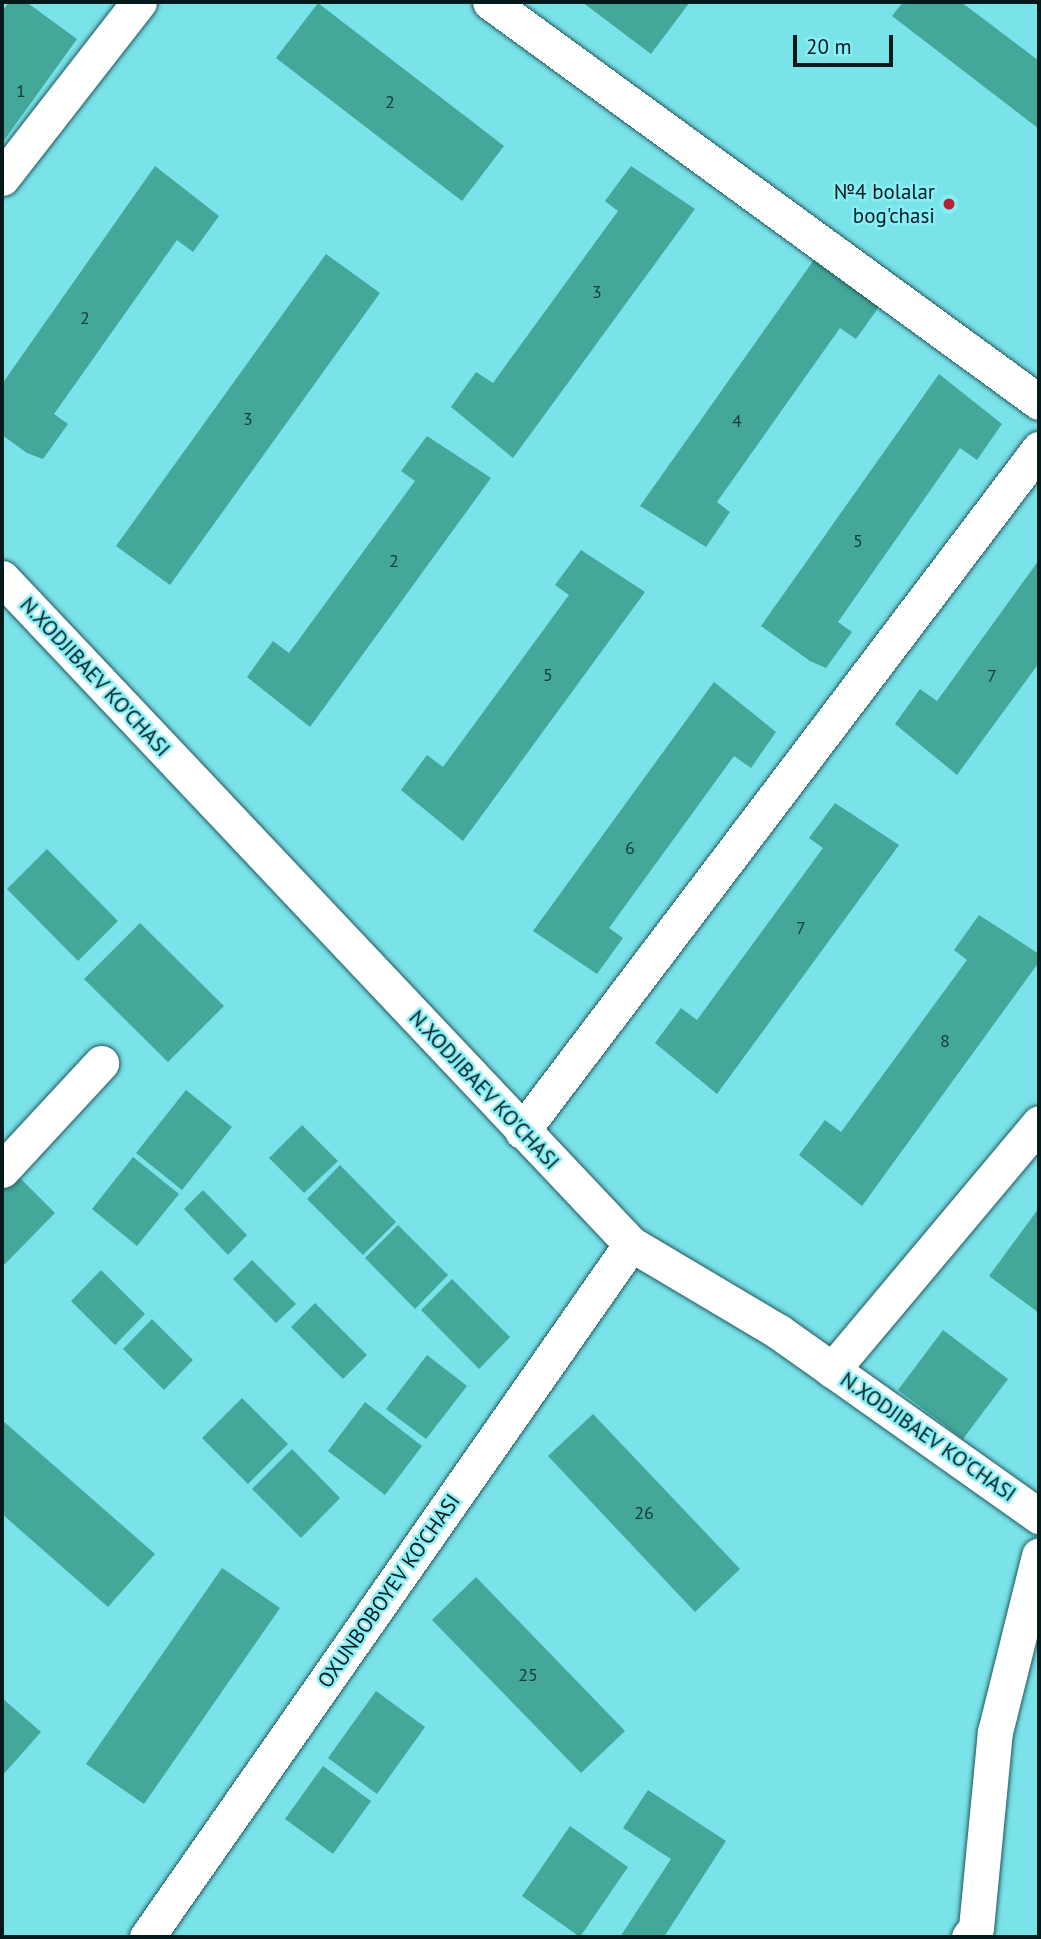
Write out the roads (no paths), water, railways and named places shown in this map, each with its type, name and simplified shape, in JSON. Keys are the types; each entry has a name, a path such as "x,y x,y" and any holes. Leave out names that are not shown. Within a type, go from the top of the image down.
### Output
{"street":[{"path":"2,178 139,2"},
{"path":"491,2 1039,402"},
{"path":"523,1131 1039,449"},
{"name":"N.XODJIBAEV KO'CHASI","path":"2,578 631,1244 832,1370 1039,1516"},
{"path":"2,1170 101,1063"},
{"path":"832,1370 1039,1123"},
{"name":"OXUNBOBOYEV KO‘CHASI","path":"147,1937 631,1244"},
{"path":"969,1937 976,1928 995,1732 1039,1555"}],"place":[{"name":"№4 bolalar bog'chasi","path":"949,204"}]}
